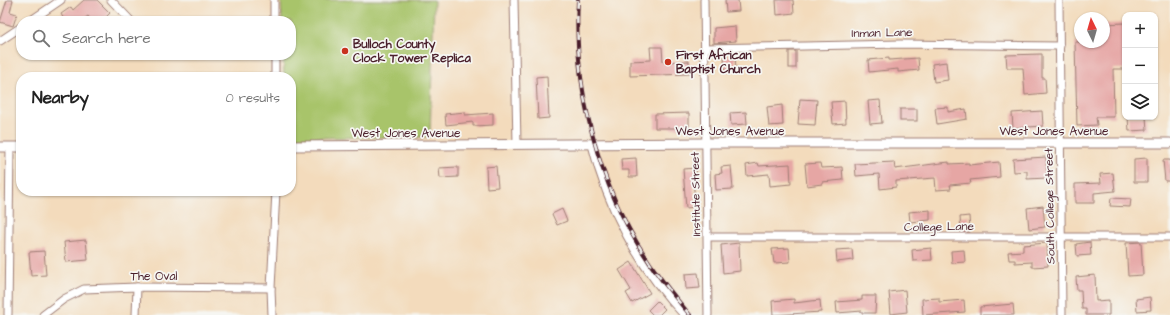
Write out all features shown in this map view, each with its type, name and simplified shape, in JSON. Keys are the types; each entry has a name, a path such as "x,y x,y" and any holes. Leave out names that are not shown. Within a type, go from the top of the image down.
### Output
{"street":[{"path":"37,16 61,0"},
{"path":"111,0 126,16"},
{"path":"274,0 274,16"},
{"path":"514,0 517,144"},
{"name":"Institute Street","path":"704,0 708,315"},
{"name":"South College Street","path":"1059,0 1062,315"},
{"path":"0,41 16,30"},
{"name":"Inman Lane","path":"705,48 900,44 1060,46"},
{"path":"275,60 275,72"},
{"name":"West Jones Avenue","path":"296,146 706,143 1170,143"},
{"path":"592,145 603,185 615,213 638,256 684,315"},
{"path":"0,147 16,147"},
{"path":"8,315 10,148"},
{"path":"272,315 276,196"},
{"name":"College Lane","path":"708,237 1170,237"},
{"path":"136,315 137,287"},
{"name":"The Oval","path":"43,315 64,300 84,289 137,287 272,288"}],"green space":[{"path":"281,0 434,0 430,137 296,138 296,72 284,72 283,60 296,60 296,16 282,16"}],"building":[{"path":"7,0 13,0 10,12 17,14 13,26 0,22"},
{"path":"84,0 97,0 110,13 107,16 62,16 61,14 71,7 73,10"},
{"path":"725,0 738,0 739,11 726,12"},
{"path":"776,0 793,0 794,13 777,15"},
{"path":"1122,23 1122,69 1113,69 1114,117 1096,117 1097,125 1077,126 1075,48 1110,48 1110,24"},
{"path":"735,26 736,41 714,43 714,28"},
{"path":"650,47 662,47 663,62 689,61 689,74 630,76 630,61 651,60"},
{"path":"789,51 796,51 796,68 789,68"},
{"path":"1042,54 1042,78 1045,78 1046,93 1025,95 1023,68 1007,68 1006,55"},
{"path":"735,55 736,70 725,72 724,56"},
{"path":"889,58 889,60 918,58 919,70 898,72 898,69 869,72 868,60"},
{"path":"946,62 948,80 934,82 932,64"},
{"path":"547,76 549,118 538,119 536,77"},
{"path":"800,99 817,100 815,125 798,124"},
{"path":"880,100 882,123 870,124 868,101"},
{"path":"845,101 846,123 833,124 831,102"},
{"path":"782,105 783,125 769,126 767,107"},
{"path":"948,107 948,112 966,109 967,119 937,124 935,108"},
{"path":"900,109 917,109 917,121 900,121"},
{"path":"1042,111 1043,126 1013,128 1012,113"},
{"path":"465,112 465,115 493,113 493,125 473,126 473,122 446,125 445,114"},
{"path":"746,112 747,124 731,125 730,113"},
{"path":"689,113 689,128 655,128 655,114"},
{"path":"1128,120 1146,120 1147,130 1129,131"},
{"path":"1046,157 1047,178 1027,179 1027,171 1014,172 1013,159"},
{"path":"636,158 637,177 629,177 629,170 622,170 621,159"},
{"path":"1147,158 1147,182 1134,182 1134,159"},
{"path":"1163,160 1170,160 1170,181 1165,181"},
{"path":"894,162 895,169 949,162 949,164 969,163 969,165 999,162 1000,177 970,180 971,183 950,185 951,189 936,190 935,178 896,181 896,187 880,189 879,174 856,176 855,164"},
{"path":"758,163 759,166 790,164 791,184 770,186 769,174 747,176 746,165"},
{"path":"820,163 821,168 842,167 843,180 822,182 822,184 807,186 805,164"},
{"path":"496,166 498,187 487,188 486,167"},
{"path":"731,166 733,189 716,190 715,174 722,173 721,167"},
{"path":"458,167 458,177 440,178 439,168"},
{"path":"696,168 697,182 693,182 696,207 686,208 683,169"},
{"path":"1113,173 1115,191 1094,193 1094,203 1075,203 1075,184 1101,183 1100,174"},
{"path":"1111,198 1131,199 1130,207 1110,206"},
{"path":"1043,206 1045,227 1029,229 1027,208"},
{"path":"562,209 567,221 557,225 552,214"},
{"path":"930,210 930,220 910,222 909,212"},
{"path":"969,216 970,232 961,232 960,217"},
{"path":"86,240 88,260 66,262 64,242"},
{"path":"1090,242 1091,255 1077,256 1076,244"},
{"path":"1141,242 1143,275 1128,276 1126,243"},
{"path":"739,243 740,271 723,273 721,245"},
{"path":"1047,243 1048,266 1032,267 1032,262 1015,263 1015,260 1009,260 1008,252 1023,251 1023,245"},
{"path":"789,248 790,262 774,263 772,249"},
{"path":"931,248 932,260 913,261 912,250"},
{"path":"852,249 853,260 837,262 836,250"},
{"path":"964,250 965,262 952,263 951,251"},
{"path":"44,251 46,275 31,276 29,252"},
{"path":"631,262 650,293 632,303 626,293 631,290 619,270"},
{"path":"698,273 700,288 686,289 685,274"},
{"path":"1095,275 1096,301 1109,300 1109,315 1086,315 1086,309 1082,309 1081,290 1077,290 1076,277"},
{"path":"905,290 907,312 891,314 889,292"},
{"path":"862,296 876,296 875,313 862,313 862,311 837,313 836,302 862,300"},
{"path":"1150,297 1151,310 1137,311 1136,299"},
{"path":"939,298 939,302 964,300 965,312 923,315 922,299"},
{"path":"794,299 794,303 820,300 821,312 773,315 772,301"},
{"path":"657,301 665,309 659,315 653,315 648,310"},
{"path":"1013,304 1014,315 980,315 980,307"}],"railway":[{"path":"578,0 580,66 592,134 602,167 614,199 629,229 656,272 690,315"}],"place":[{"name":"Bulloch County Clock Tower Replica","path":"345,51"},
{"name":"First African Baptist Church","path":"668,62"}]}
